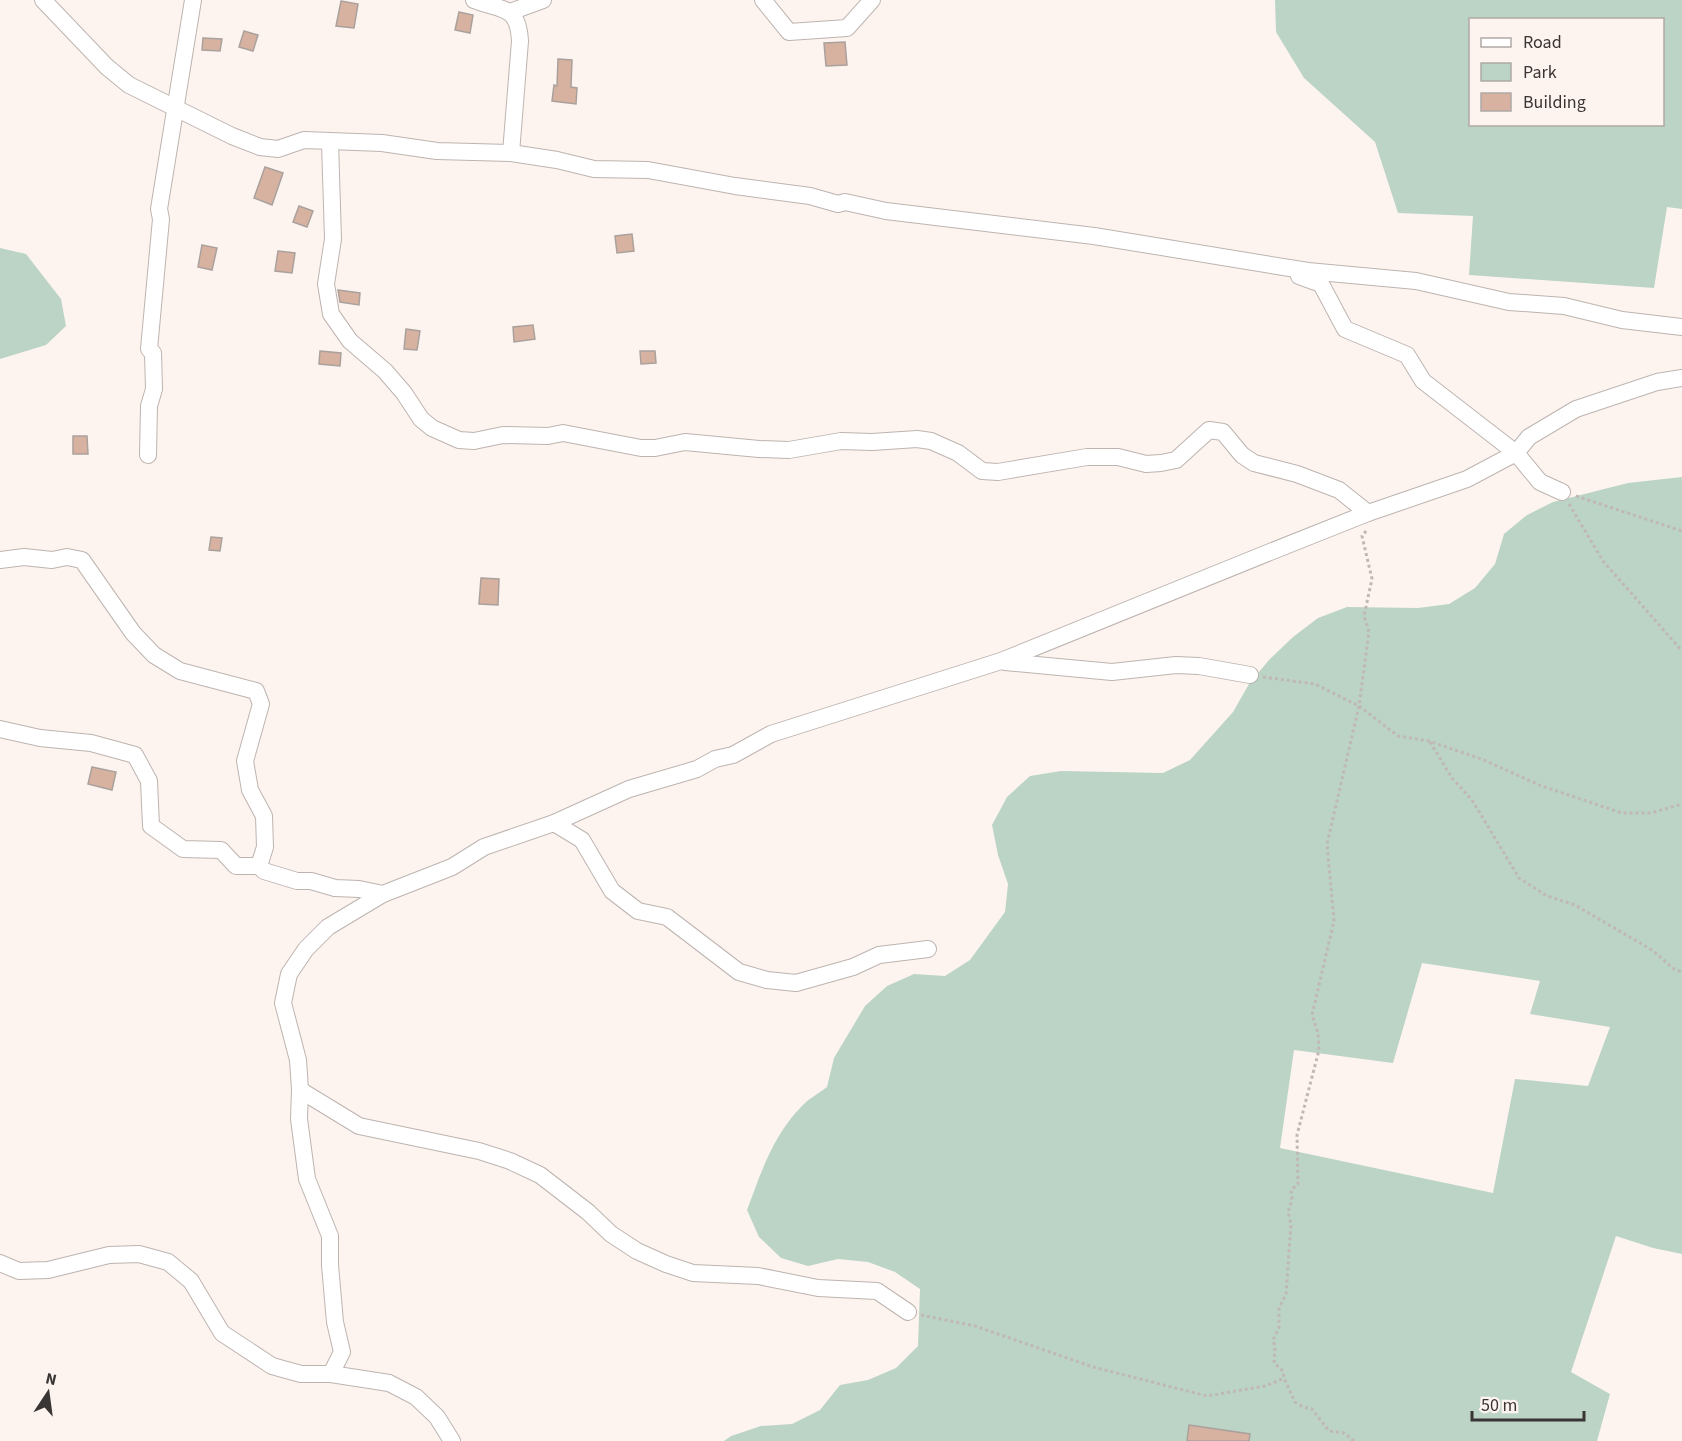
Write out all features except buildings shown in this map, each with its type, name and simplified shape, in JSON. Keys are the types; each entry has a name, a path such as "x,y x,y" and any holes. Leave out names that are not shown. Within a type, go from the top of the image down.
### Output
{"street":[{"path":"43,0 107,67 129,85 232,136 260,147 278,149 304,140 382,143 437,152 511,153 594,169 648,170 735,186 810,196 838,204 845,202 886,211 1094,236 1293,269 1416,281 1509,302 1564,306 1622,320 1682,327"},
{"path":"148,455 149,406 154,389 153,353 149,349 161,219 159,209 193,0"},
{"path":"474,0 510,12 517,20 520,41 511,153"},
{"path":"510,12 543,0"},
{"path":"764,0 789,32 847,28 872,0"},
{"path":"330,142 333,239 326,284 331,314 350,341 385,370 421,419 446,435 459,440 474,441 503,435 548,436 564,433 641,448 655,448 685,442 759,450 789,450 841,441 872,442 917,439 931,441 958,453 982,471 998,472 1087,457 1118,457 1146,464 1161,463 1176,460 1209,430 1223,432 1242,455 1254,463 1297,474 1339,490 1368,513"},
{"path":"1293,269 1297,275 1321,284 1345,329 1407,355 1423,381 1516,453 1540,482 1562,492"},
{"path":"331,1374 342,1352 335,1322 330,1236 307,1179 299,1119 298,1060 283,1003 290,974 306,949 328,927 383,894 452,867 484,847 554,823 629,789 697,769 715,759 733,755 771,734 1001,661 1368,513 1467,478 1516,453 1529,437 1576,410 1657,382 1682,378"},
{"path":"0,560 24,557 52,560 67,557 82,560 133,633 154,655 180,671 256,692 261,704 245,761 250,790 264,816 265,847 259,866"},
{"path":"1001,661 1112,672 1176,664 1250,675"},
{"path":"0,729 40,738 91,743 135,755 149,781 151,826 183,849 221,850 237,866 259,866 264,871 297,880 383,894"},
{"path":"554,823 582,840 612,891 638,911 667,918 739,972 767,980 796,983 853,967 879,956 928,949"},
{"path":"300,1089 359,1126 479,1151 510,1161 540,1175 588,1212 611,1234 637,1251 666,1264 693,1273 759,1276 818,1288 877,1291 908,1312"},
{"path":"0,1263 19,1271 48,1270 108,1255 139,1254 168,1262 191,1281 222,1333 272,1366 301,1374 331,1374 388,1383 416,1397 437,1417 452,1441"}],"path":[{"path":"1562,492 1682,531"},
{"path":"1562,492 1603,561 1682,651"},
{"path":"1354,1441 1344,1433 1329,1431 1312,1409 1295,1402 1283,1371 1274,1363 1273,1340 1279,1328 1279,1308 1286,1294 1291,1224 1288,1212 1292,1200 1291,1190 1298,1184 1297,1136 1319,1050 1318,1033 1311,1016 1334,921 1327,844 1359,706 1369,632 1364,616 1372,579 1362,536 1368,529 1368,513"},
{"path":"1250,675 1315,684 1359,706 1398,736 1429,741 1484,760 1539,785 1623,813 1651,813 1682,804"},
{"path":"1429,741 1452,778 1472,800 1519,878 1547,896 1575,905 1652,950 1674,969 1682,972"},
{"path":"908,1312 975,1326 1093,1367 1207,1396 1266,1386 1284,1378"}],"green space":[{"path":"1275,0 1682,0 1682,209 1667,207 1654,288 1469,275 1473,216 1398,213 1375,142 1304,78 1276,32"},
{"path":"0,248 26,254 61,299 66,326 46,345 0,359"},
{"path":"1682,477 1682,1254 1653,1248 1616,1236 1571,1372 1610,1394 1597,1441 724,1441 731,1436 761,1426 792,1424 820,1410 840,1385 868,1380 896,1368 918,1346 920,1289 895,1272 868,1262 838,1259 808,1266 781,1258 759,1237 747,1210 775,1143 801,1107 827,1087 834,1058 865,1006 887,986 914,974 945,976 970,960 1005,912 1008,884 998,855 992,825 1007,797 1030,776 1061,771 1163,773 1190,760 1233,712 1249,684 1269,660 1293,637 1318,618 1347,607 1418,608 1449,604 1475,588 1495,564 1504,534 1527,515 1553,502 1628,483","holes":["1422,963 1540,981 1530,1014 1610,1027 1588,1086 1515,1079 1493,1193 1280,1148 1294,1050 1393,1063"]}]}
